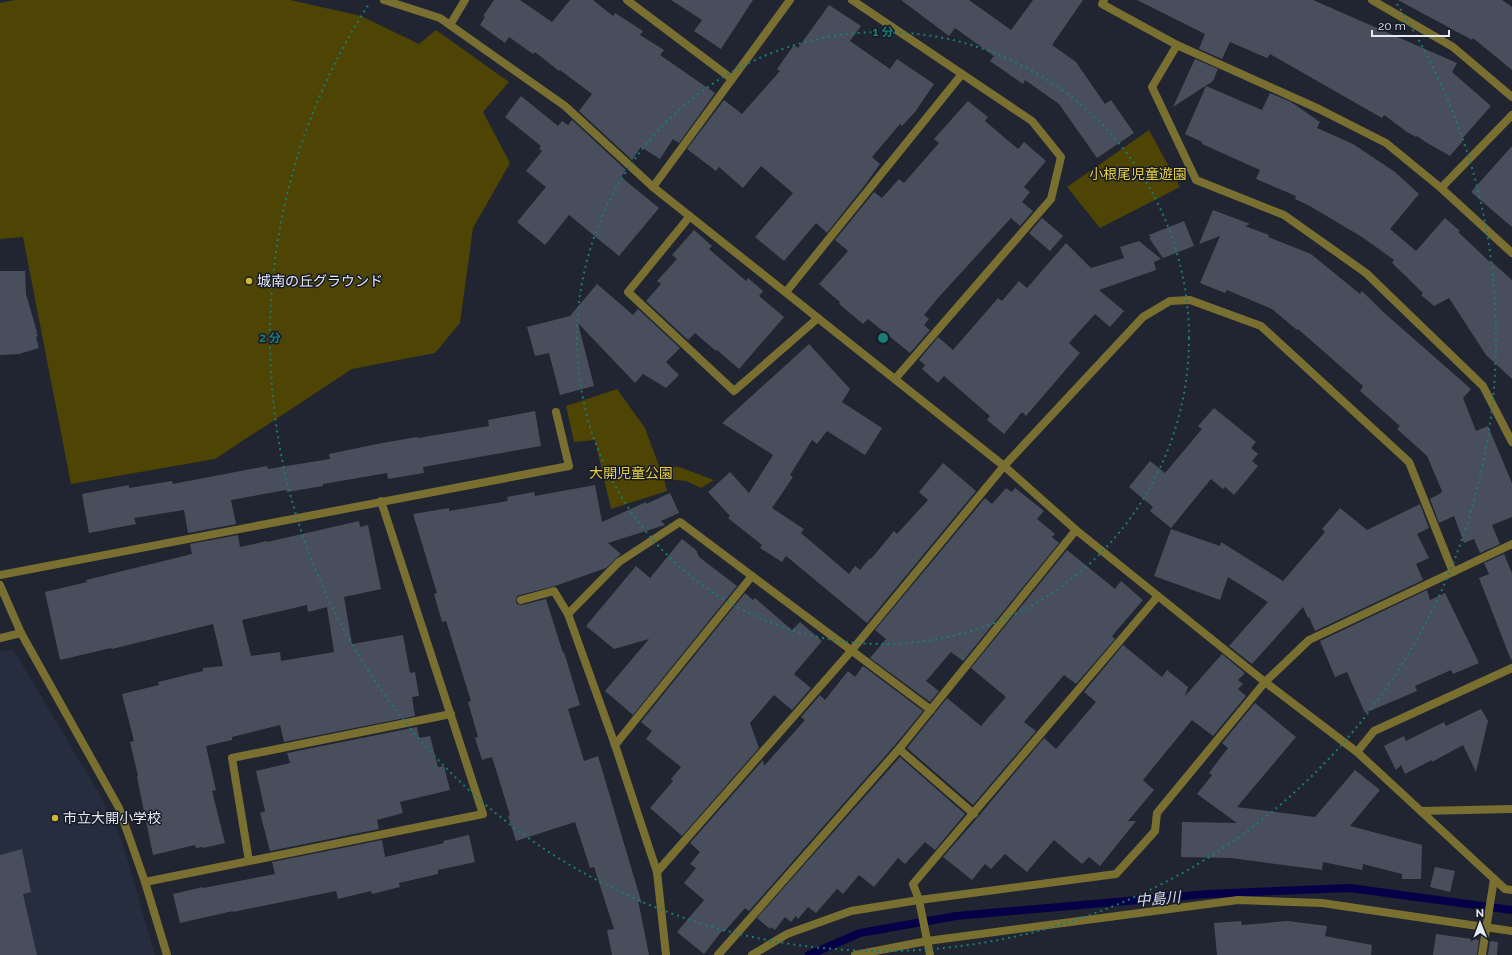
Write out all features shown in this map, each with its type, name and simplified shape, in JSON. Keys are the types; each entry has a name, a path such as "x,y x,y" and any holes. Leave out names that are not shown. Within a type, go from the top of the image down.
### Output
{"street":[{"path":"384,0 440,18 565,106 653,187 1004,466 1076,530 1265,682 1357,752 1505,889 1512,890"},
{"path":"450,25 465,0"},
{"path":"626,0 732,79"},
{"path":"653,187 790,0"},
{"path":"852,0 1032,121 1061,157 1051,199 895,379"},
{"path":"1104,0 1102,4 1177,45 1319,110 1386,143 1441,188 1512,253"},
{"path":"1372,0 1452,47 1512,97"},
{"path":"1177,45 1152,87 1196,180 1284,216 1366,273 1483,386 1512,442"},
{"path":"786,292 962,74"},
{"path":"1441,188 1512,115"},
{"path":"690,216 628,292 734,391 818,318"},
{"path":"657,872 852,650 1004,466 1143,317 1170,301 1190,300 1261,326 1409,462 1453,572"},
{"path":"0,575 569,466 556,412"},
{"path":"145,882 483,814 381,501"},
{"path":"568,614 619,562 680,522 931,710"},
{"path":"718,955 899,749 1076,530"},
{"path":"752,955 786,934 851,911 919,900 1116,874 1155,831 1157,813 1265,682 1309,640 1512,544"},
{"path":"615,745 752,576"},
{"path":"0,586 21,633 119,808 145,882 167,955"},
{"path":"521,600 554,591 568,614 615,745 657,872 666,955"},
{"path":"930,955 919,900 914,884 1158,596"},
{"path":"0,638 21,633"},
{"path":"1357,752 1374,731 1512,668"},
{"path":"249,861 232,758 451,714"},
{"path":"899,749 974,814"},
{"path":"1421,811 1512,809"},
{"path":"1482,955 1494,879"},
{"path":"855,955 927,941 1238,900 1322,903 1512,932"}],"shaded area":[{"name":"市立大開小学校","path":"13,649 100,795 122,841 155,955 0,955 0,652"}],"green space":[{"name":"城南の丘グラウンド","path":"15,0 290,0 361,16 419,44 436,30 509,82 483,112 510,163 473,228 460,323 435,353 352,369 215,459 71,484 23,237 0,239 0,3"},
{"name":"小根尾児童遊園","path":"1149,130 1180,187 1100,228 1067,187"},
{"name":"大開児童公園","path":"617,389 645,428 659,466 679,467 714,480 701,488 686,481 664,479 667,491 611,509 595,440 574,442 566,406"}],"building":[{"path":"494,0 520,0 552,22 570,0 593,0 613,16 615,13 643,31 640,35 664,50 660,55 715,93 679,143 673,139 660,159 641,147 632,160 579,111 592,94 535,52 533,54 509,37 505,43 480,25 485,17 483,16"},
{"path":"671,0 753,0 721,49 694,31 702,20"},
{"path":"901,0 969,0 1011,30 1033,0 1083,0 1052,45 1076,62 1105,104 1111,100 1134,133 1097,158 1059,104 1025,80 1023,84 990,61 994,56 955,28 949,36"},
{"path":"1137,0 1313,0 1457,63 1452,72 1491,106 1462,139 1462,142 1450,156 1417,136 1416,137 1407,132 1384,115 1382,118 1270,54 1267,58 1230,42 1222,59 1199,49 1205,34"},
{"path":"1398,0 1502,0 1512,7 1512,70 1473,38 1472,40"},
{"path":"829,5 861,26 850,41 890,69 897,59 934,84 915,112 902,126 900,124 872,157 880,164 827,233 816,223 784,261 755,237 793,193 761,166 743,188 719,167 716,171 687,149 724,100 742,114 780,71 777,69 794,45 798,48"},
{"path":"1195,59 1218,69 1213,81 1173,107"},
{"path":"1206,86 1262,110 1270,93 1291,102 1320,122 1317,128 1353,144 1395,172 1419,194 1390,229 1416,251 1445,218 1491,263 1492,262 1512,280 1512,379 1486,355 1449,298 1434,306 1421,295 1423,293 1392,263 1394,260 1362,237 1295,199 1296,196 1256,179 1260,170 1202,144 1202,142 1185,134"},
{"path":"521,96 558,126 562,121 568,125 572,120 626,170 621,177 659,208 619,256 569,215 545,245 517,222 546,187 526,171 542,151 539,149 541,146 505,117"},
{"path":"968,101 988,117 985,121 1018,149 1024,142 1046,161 1024,187 1030,192 1022,202 1033,211 1020,226 1011,218 938,298 924,315 929,319 924,325 930,330 910,353 868,319 863,324 839,304 840,302 819,284 848,251 835,240 874,192 882,198 899,179 904,183 939,143 934,139"},
{"path":"1512,146 1512,227 1471,192"},
{"path":"1213,210 1250,224 1245,226 1311,254 1360,294 1362,291 1382,311 1471,389 1463,398 1476,431 1488,426 1512,483 1512,517 1492,525 1500,544 1480,553 1474,539 1464,543 1454,516 1439,523 1430,499 1442,491 1427,456 1397,429 1400,426 1360,391 1363,386 1298,329 1297,330 1272,309 1227,290 1225,293 1200,283 1220,236 1199,244"},
{"path":"1042,218 1063,236 1050,251 1029,233"},
{"path":"1184,221 1194,246 1163,258 1149,238 1151,238 1149,235"},
{"path":"694,230 712,246 709,249 746,281 748,278 763,291 759,296 784,317 739,369 695,333 688,340 646,301 661,284 657,281 677,259 672,255"},
{"path":"1139,241 1161,259 1154,262 1156,270 1099,290 1124,311 1110,327 1095,314 1069,343 1080,353 1026,416 1022,412 1004,434 987,420 990,416 944,376 938,383 922,369 925,365 919,360 938,337 953,350 998,298 1002,301 1019,281 1027,288 1066,243 1091,268 1124,258 1120,247"},
{"path":"0,271 25,271 26,294 38,336 36,337 39,348 19,354 0,355"},
{"path":"597,284 633,315 638,309 680,348 666,362 679,375 666,388 643,374 635,383 578,323 594,386 560,395 549,353 535,356 527,327 570,316"},
{"path":"809,344 850,389 842,402 882,428 865,455 827,431 817,444 812,440 790,475 793,477 772,508 804,529 801,533 849,574 855,566 860,570 894,531 897,534 928,500 919,492 943,463 976,491 867,623 786,556 782,562 760,548 762,545 728,518 730,516 708,492 730,472 749,493 773,455 722,423"},
{"path":"1214,408 1256,442 1251,448 1258,454 1252,461 1258,466 1234,495 1225,487 1223,489 1211,479 1171,528 1150,511 1153,507 1129,487 1150,461 1165,473 1202,429 1198,426"},
{"path":"535,411 541,446 423,467 424,473 388,479 387,473 323,484 323,486 287,492 286,490 231,500 236,524 188,533 184,510 134,518 136,524 89,533 82,494 129,485 129,488 172,481 173,484 267,466 268,469 330,459 329,454 382,443 489,426 488,420"},
{"path":"595,485 602,522 670,493 679,513 661,521 665,525 608,543 621,554 606,568 555,586 517,596 516,601 517,604 522,605 546,599 580,705 568,709 584,761 598,756 642,904 638,900 649,955 612,955 607,930 614,929 594,867 590,868 575,822 516,841 508,816 510,815 492,757 482,760 475,738 478,737 468,702 471,701 446,621 442,622 434,594 437,593 413,514 449,508 449,511 508,501 507,497 534,492 535,496"},
{"path":"1006,488 1012,492 1015,488 1044,511 1037,519 1055,534 1052,537 1059,543 963,661 951,652 926,681 939,691 930,702 870,658 886,639 875,630 985,498 992,504"},
{"path":"1420,504 1429,528 1417,534 1429,558 1416,564 1423,580 1315,631 1303,607 1252,664 1229,646 1268,602 1228,577 1220,600 1154,576 1171,529 1220,546 1221,542 1283,581 1325,532 1322,529 1340,508 1367,530"},
{"path":"359,521 360,527 368,525 381,589 344,597 352,644 403,635 410,673 415,672 419,696 412,697 415,716 284,742 280,725 232,737 232,740 206,746 216,790 212,791 225,843 203,848 196,848 195,845 153,855 130,742 134,741 122,694 159,685 158,682 203,671 203,668 223,666 213,624 112,649 60,660 45,592 87,582 86,580 192,554 190,544 238,535 240,547","holes":["307,605 308,612 327,607 334,652 281,661 280,652 251,656 242,620"]},
{"path":"682,539 696,550 699,557 737,586 633,715 605,691 649,639 614,649 586,626 636,566 650,578"},
{"path":"1067,550 1115,589 1121,581 1143,600 1112,636 1115,639 1076,684 1064,675 1024,722 1036,731 973,805 907,748 947,698 981,726 1006,697 971,668"},
{"path":"1504,554 1512,573 1511,660 1479,578 1489,574 1484,563"},
{"path":"1427,590 1430,600 1445,593 1479,663 1453,674 1451,670 1415,686 1417,691 1365,713 1347,672 1335,677 1320,641"},
{"path":"745,593 753,600 755,598 792,630 800,622 822,641 794,674 811,688 792,710 774,695 750,723 759,748 682,836 650,808 673,781 671,779 681,767 646,739 652,731 641,722"},
{"path":"1123,645 1162,677 1167,670 1188,687 1185,696 1222,654 1245,673 1238,680 1243,684 1238,689 1246,696 1213,736 1192,720 1143,780 1154,790 1128,821 1136,821 1100,866 1089,857 1082,864 1054,840 1027,872 1005,854 991,869 985,864 972,880 943,857 1044,738 1056,749 1096,702 1084,692"},
{"path":"863,666 923,711 749,911 745,908 724,932 722,931 704,954 677,932 704,900 684,883 696,868 690,864 700,852 690,843 763,760 764,766 805,720 801,717 820,695 825,700 848,671 855,677"},
{"path":"1255,703 1296,737 1237,807 1315,817 1355,770 1380,790 1350,826 1422,845 1421,879 1402,879 1402,874 1363,864 1362,870 1323,862 1322,870 1231,858 1181,857 1182,822 1237,823 1197,794 1212,775 1209,773 1228,748 1222,743"},
{"path":"1481,709 1488,721 1476,772 1463,745 1432,762 1432,760 1405,774 1401,765 1396,770 1384,746 1404,736 1406,741 1444,722 1446,726"},
{"path":"417,727 419,738 430,736 438,767 444,766 450,790 400,802 403,813 377,820 379,829 270,851 260,813 265,811 256,771 290,763 287,753"},
{"path":"900,757 965,814 935,850 925,842 905,864 898,858 874,887 859,875 843,894 837,889 816,913 808,907 798,919 796,916 791,922 785,917 775,930 771,927 770,929 757,918"},
{"path":"469,835 475,862 438,870 438,874 399,883 400,887 372,894 371,891 338,899 336,891 180,923 173,894 275,874 272,862 382,840 385,857 444,843 443,841"},
{"path":"22,849 31,892 23,894 37,955 0,955 0,855"},
{"path":"1435,867 1455,871 1450,892 1430,887"},
{"path":"1241,921 1242,925 1288,921 1327,926 1325,936 1372,945 1371,955 1217,955 1214,923"},
{"path":"1436,934 1479,940 1477,955 1433,955"},
{"path":"1490,941 1498,942 1497,955 1488,955"}],"waterway":[{"name":"中島川","path":"809,955 860,933 956,916 1207,894 1350,888 1512,910"}],"place":[{"name":"城南の丘グラウンド","path":"249,281"},
{"name":"市立大開小学校","path":"55,818"}]}
